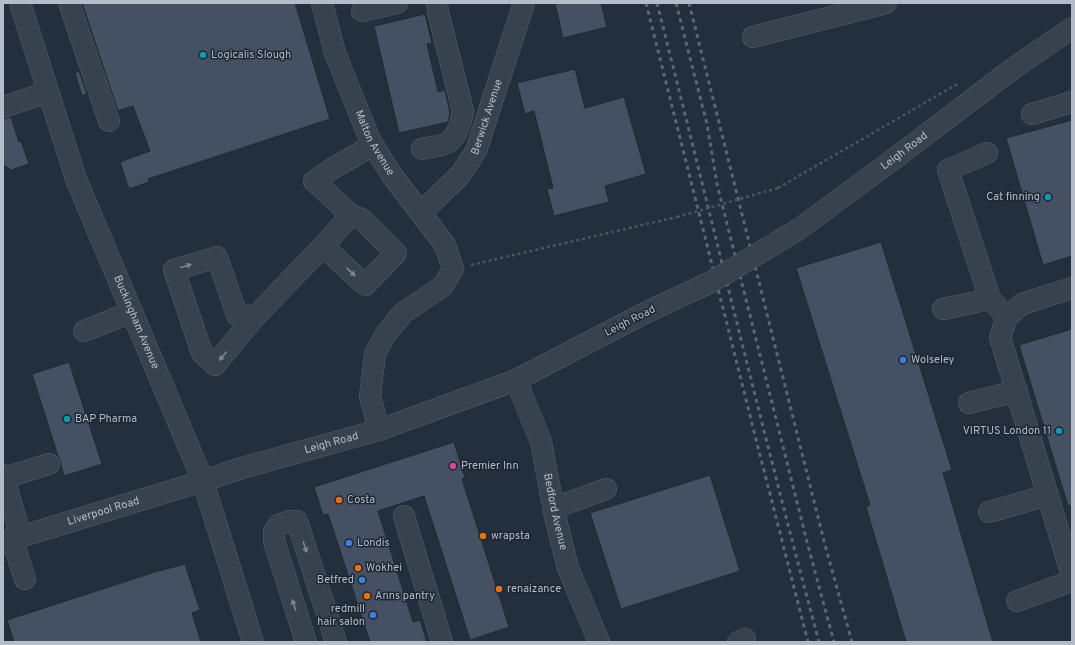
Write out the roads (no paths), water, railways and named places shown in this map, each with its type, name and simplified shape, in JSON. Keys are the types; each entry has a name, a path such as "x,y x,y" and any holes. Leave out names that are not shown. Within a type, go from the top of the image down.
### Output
{"street":[{"name":"Buckingham Avenue","path":"20,3 76,178 203,481 253,642"},
{"path":"69,3 109,121"},
{"name":"Malton Avenue","path":"322,3 335,53 370,140 391,174 445,245 453,269 443,286 403,314 385,335 375,354 370,396 379,430"},
{"path":"362,10 397,3"},
{"path":"422,148 446,144 455,134 460,124 463,111 437,3"},
{"name":"Berwick Avenue","path":"421,213 460,175 476,151 524,3"},
{"path":"753,37 886,3"},
{"name":"Leigh Road","path":"203,481 242,468 379,430 516,380 647,312 710,282 799,229 1011,70 1072,28"},
{"path":"3,107 48,92"},
{"path":"1032,114 1072,102"},
{"path":"323,246 365,285 396,253 363,220 351,215 314,181 373,145"},
{"path":"988,153 948,170 990,299 1007,317"},
{"path":"252,321 237,315 217,257 174,270 202,353 215,365 252,321 351,215"},
{"path":"1072,288 1022,304 1007,317 1000,337 1072,576"},
{"path":"943,309 990,299"},
{"path":"84,331 132,312"},
{"name":"Bedford Avenue","path":"516,380 541,442 568,568 599,642"},
{"path":"969,403 1016,391"},
{"path":"25,580 12,539 5,485 49,464"},
{"name":"Liverpool Road","path":"12,539 203,481"},
{"path":"554,508 606,489"},
{"path":"989,512 1048,495"},
{"path":"404,516 442,642"},
{"path":"306,642 274,541 274,532 278,525 290,521 297,521 336,642"},
{"path":"1016,601 1072,581"}],"railway":[{"path":"646,3 808,642"},
{"path":"657,3 757,403 819,642"},
{"path":"676,3 707,124 717,184 807,542 834,642"},
{"path":"689,3 825,545 852,642"}],"place":[{"name":"Logicalis Slough","path":"203,55"},
{"name":"Cat finning","path":"1048,197"},
{"name":"Wolseley","path":"903,360"},
{"name":"BAP Pharma","path":"67,419"},
{"name":"VIRTUS London 11","path":"1059,431"},
{"name":"Premier Inn","path":"453,466"},
{"name":"Costa","path":"339,500"},
{"name":"wrapsta","path":"483,536"},
{"name":"Londis","path":"349,543"},
{"name":"Wokhei","path":"358,568"},
{"name":"Betfred","path":"362,580"},
{"name":"renaizance","path":"499,589"},
{"name":"Anns pantry","path":"367,596"},
{"name":"redmill hair salon","path":"373,615"}]}
